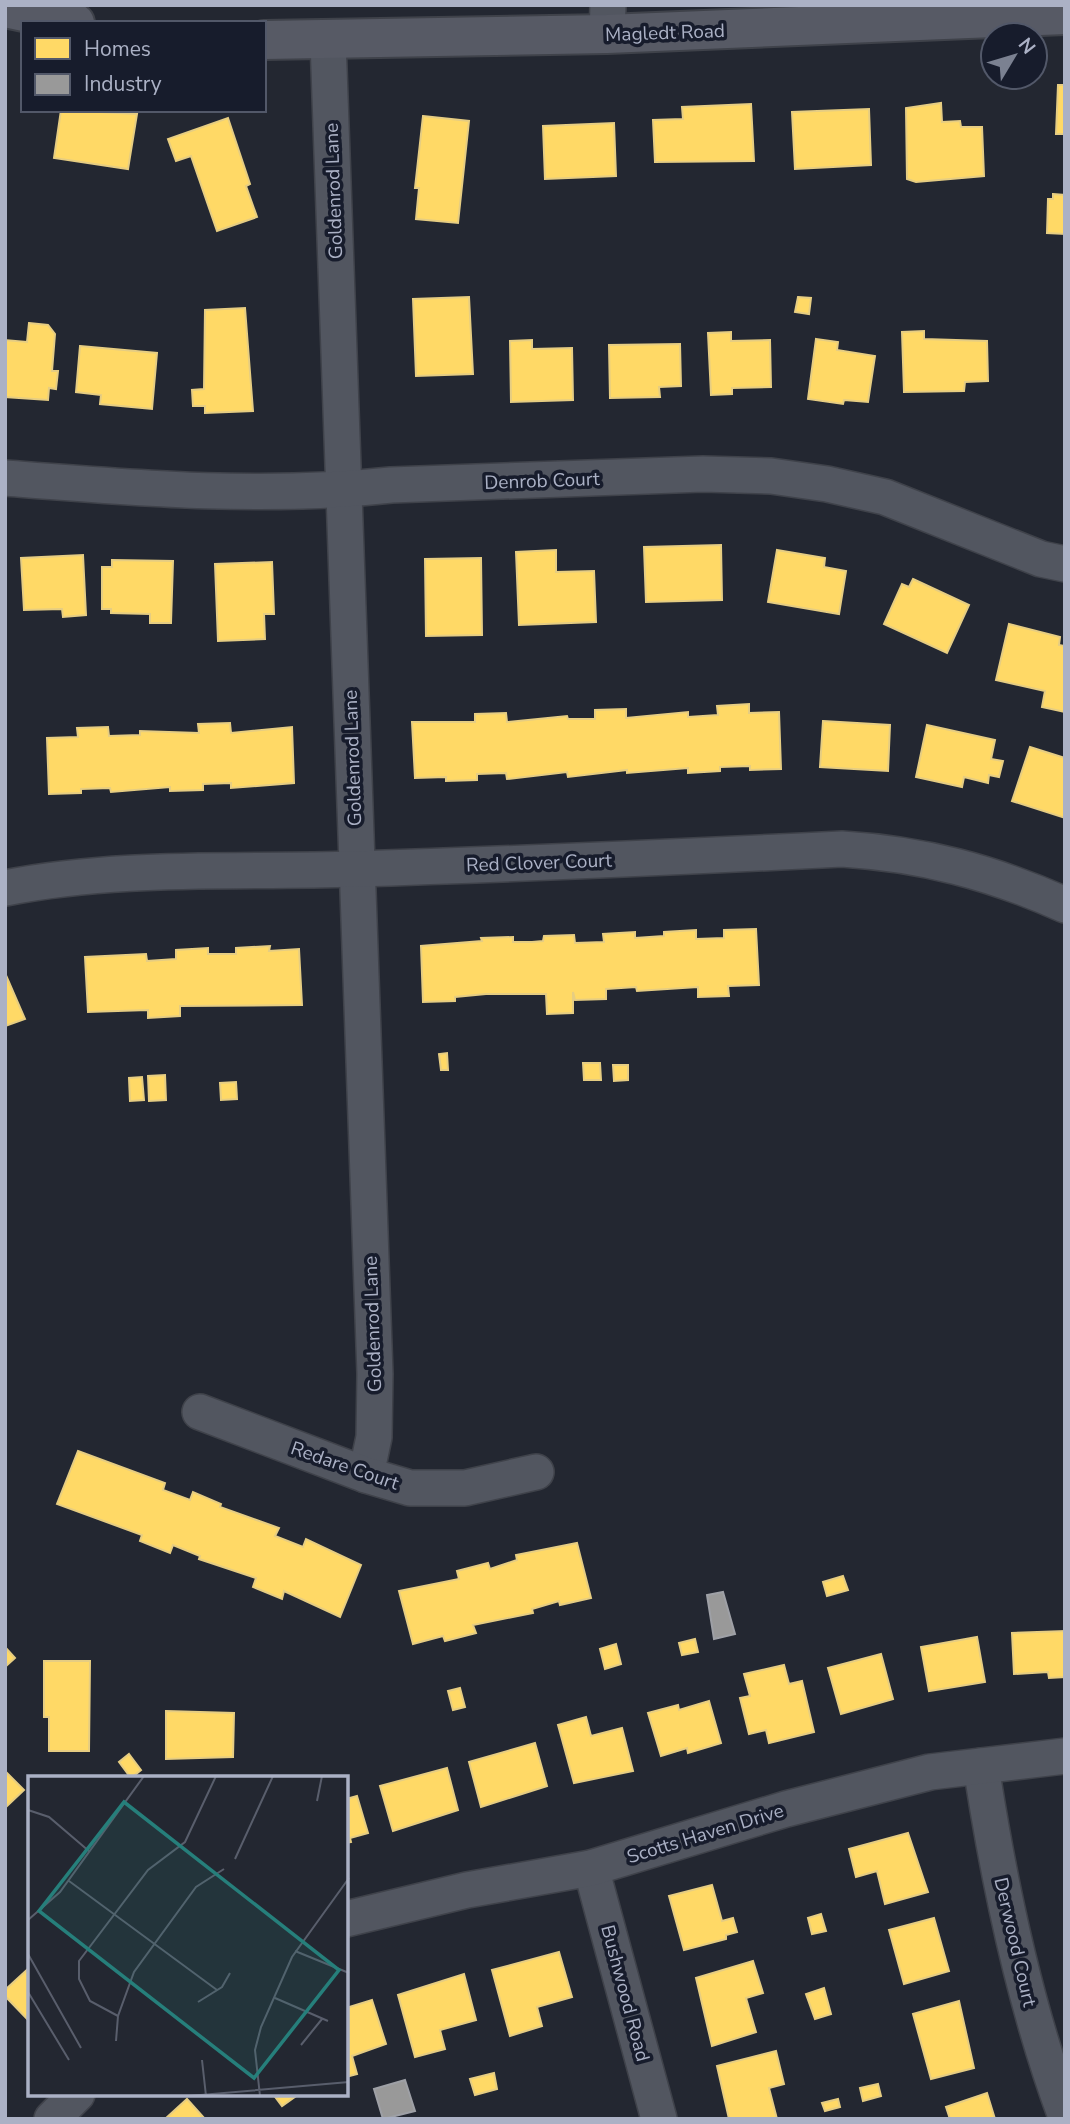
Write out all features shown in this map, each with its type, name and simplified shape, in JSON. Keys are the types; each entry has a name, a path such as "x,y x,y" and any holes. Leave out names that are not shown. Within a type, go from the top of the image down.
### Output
{"street":[{"path":"5,8 66,21"},
{"name":"Magledt Road","path":"266,40 328,40 607,19 1065,15"},
{"name":"Goldenrod Lane","path":"328,40 355,869 375,1374 374,1437 366,1475"},
{"name":"Denrob Court","path":"5,478 197,492 344,490 391,485 703,474 771,476 827,484 885,497 1041,559 1065,564"},
{"name":"Red Clover Court","path":"5,888 75,877 130,873 355,869 842,849 898,852 953,863 1065,905"},
{"name":"Redare Court","path":"200,1412 366,1475 410,1488 465,1488 536,1472"},
{"name":"Scotts Haven Drive","path":"348,1919 467,1890 591,1868 786,1809 930,1772 1065,1756"},
{"name":"Derwood Court","path":"981,1766 990,1826 1016,1947 1038,2034 1065,2114"},
{"name":"Bushwood Road","path":"591,1868 659,2119"},
{"path":"52,2119 75,2096"}],"building: Homes":[{"path":"1058,85 1065,85 1065,134 1056,134"},
{"path":"941,103 942,122 960,121 961,127 982,127 984,176 916,182 907,179 906,108"},
{"path":"751,104 754,161 655,162 653,120 683,119 682,107"},
{"path":"869,109 871,165 795,169 792,112"},
{"path":"61,112 137,114 128,169 54,158"},
{"path":"423,116 469,121 458,223 416,219 419,188 415,188"},
{"path":"228,118 250,184 246,186 257,217 217,231 191,156 176,161 168,139"},
{"path":"614,123 616,176 545,179 543,126"},
{"path":"1053,194 1065,195 1065,234 1047,233 1048,199 1053,199"},
{"path":"469,297 473,374 416,376 413,299"},
{"path":"798,297 811,298 809,314 795,312"},
{"path":"245,308 253,411 205,413 205,406 193,406 192,390 204,389 205,310"},
{"path":"29,323 48,325 55,334 52,371 58,371 56,389 49,388 48,400 5,397 5,340 27,342"},
{"path":"924,331 924,339 987,341 988,381 965,382 964,391 904,392 902,332"},
{"path":"731,332 731,341 770,340 771,387 732,388 732,394 711,395 708,333"},
{"path":"816,339 838,342 837,350 875,356 868,402 844,400 843,404 808,399"},
{"path":"532,340 532,349 572,348 573,400 511,402 510,341"},
{"path":"680,344 681,386 659,387 660,397 610,398 609,345"},
{"path":"80,346 157,353 152,409 100,404 101,395 76,392"},
{"path":"721,545 722,600 646,602 644,547"},
{"path":"556,550 556,572 594,571 596,622 519,625 516,552"},
{"path":"777,550 825,558 824,567 846,571 839,614 768,602"},
{"path":"83,555 86,615 63,617 62,609 24,610 21,558"},
{"path":"481,558 482,635 426,636 425,559"},
{"path":"112,560 173,561 171,623 150,623 150,614 111,613 111,609 102,609 102,567 112,567"},
{"path":"272,562 274,614 264,614 265,639 218,641 215,564"},
{"path":"913,579 969,605 947,653 884,624 902,584 909,587"},
{"path":"1009,624 1060,637 1059,645 1065,646 1065,712 1042,707 1045,691 996,680"},
{"path":"749,704 749,713 779,712 781,769 720,767 720,771 688,773 688,768 627,773 627,770 568,777 567,772 507,779 506,773 477,774 477,780 446,781 446,777 415,778 412,722 475,722 475,714 506,713 507,722 567,716 568,719 595,719 595,710 626,709 626,718 688,712 688,717 718,715 717,706"},
{"path":"823,721 890,725 888,771 820,767"},
{"path":"230,723 231,733 292,727 294,783 231,788 231,783 203,784 203,790 170,791 170,787 111,792 110,788 81,789 81,793 49,794 47,738 78,737 77,728 108,727 109,736 140,735 140,731 199,733 198,724"},
{"path":"927,725 995,740 991,759 1003,761 999,777 989,775 988,783 964,777 962,787 916,777"},
{"path":"1030,747 1065,758 1065,818 1012,801"},
{"path":"756,929 759,985 728,986 729,996 698,997 698,987 637,991 636,987 606,989 606,999 575,1000 573,992 573,1013 547,1014 546,994 486,994 455,997 455,1001 423,1002 421,946 482,941 481,938 513,937 513,942 532,942 543,941 544,936 574,935 575,943 604,942 603,934 635,932 635,938 664,936 664,932 696,930 696,939 724,938 724,930"},
{"path":"270,946 269,951 299,949 302,1005 180,1006 180,1016 148,1018 148,1010 88,1012 85,957 146,954 147,961 176,959 176,950 208,948 208,954 236,954 236,948"},
{"path":"5,973 25,1019 5,1026"},
{"path":"447,1053 448,1070 441,1070 439,1054"},
{"path":"583,1063 600,1063 601,1080 584,1080"},
{"path":"613,1065 628,1065 628,1080 614,1081"},
{"path":"165,1075 166,1100 149,1101 148,1076"},
{"path":"142,1077 144,1100 130,1101 129,1078"},
{"path":"236,1082 237,1099 221,1100 220,1083"},
{"path":"78,1451 165,1483 163,1490 190,1500 193,1492 221,1504 220,1507 279,1528 275,1536 303,1547 306,1539 361,1565 340,1617 284,1591 282,1599 253,1587 256,1578 199,1559 200,1556 173,1545 170,1553 140,1541 142,1535 57,1504"},
{"path":"577,1543 591,1598 560,1605 559,1601 532,1609 533,1613 473,1625 476,1633 445,1641 443,1636 413,1644 399,1591 459,1579 457,1571 488,1563 490,1569 517,1560 516,1555"},
{"path":"843,1576 848,1590 827,1596 823,1582"},
{"path":"1065,1631 1065,1677 1049,1678 1048,1672 1014,1674 1012,1633"},
{"path":"977,1637 985,1682 929,1691 921,1647"},
{"path":"695,1639 698,1652 682,1655 679,1643"},
{"path":"616,1644 621,1664 605,1669 600,1649"},
{"path":"5,1647 15,1658 5,1667"},
{"path":"881,1654 893,1699 841,1714 828,1668"},
{"path":"44,1661 90,1661 89,1751 49,1751 49,1717 44,1717"},
{"path":"784,1665 789,1684 802,1681 814,1732 769,1743 766,1730 749,1734 740,1698 750,1696 744,1674"},
{"path":"460,1688 465,1707 453,1710 448,1691"},
{"path":"709,1701 721,1743 688,1753 687,1748 661,1756 648,1713 678,1705 679,1710"},
{"path":"166,1711 234,1713 233,1757 166,1759"},
{"path":"586,1717 591,1736 622,1728 633,1771 574,1783 558,1725"},
{"path":"535,1743 547,1786 481,1807 469,1762"},
{"path":"129,1754 141,1770 130,1776 119,1762"},
{"path":"447,1768 458,1810 393,1831 380,1786"},
{"path":"5,1771 24,1790 5,1808"},
{"path":"357,1796 368,1833 350,1838 351,1842 348,1843 348,1798"},
{"path":"908,1833 928,1892 885,1904 877,1871 856,1877 849,1849"},
{"path":"712,1885 722,1921 733,1918 737,1932 726,1935 726,1939 684,1950 669,1896"},
{"path":"821,1914 826,1931 812,1934 808,1918"},
{"path":"934,1918 949,1971 904,1984 889,1930"},
{"path":"559,1952 572,1997 537,2007 542,2026 510,2036 492,1970"},
{"path":"753,1961 763,1993 746,1998 756,2032 712,2046 696,1978"},
{"path":"28,1969 28,2020 5,1996 5,1990"},
{"path":"464,1974 476,2020 440,2030 445,2049 415,2057 398,1995"},
{"path":"824,1988 831,2014 815,2019 806,1994"},
{"path":"372,2000 386,2044 352,2056 357,2074 348,2076 348,2007"},
{"path":"959,2001 974,2068 931,2079 913,2014"},
{"path":"776,2051 784,2084 769,2088 777,2119 729,2119 717,2066"},
{"path":"494,2073 497,2089 475,2095 470,2079"},
{"path":"878,2084 881,2096 863,2101 860,2088"},
{"path":"987,2093 995,2119 950,2119 946,2107"},
{"path":"274,2096 296,2096 282,2106"},
{"path":"187,2099 205,2119 165,2119"},
{"path":"838,2099 840,2107 825,2111 822,2103"}],"building: Industry":[{"path":"723,1592 735,1634 714,1639 707,1595"},
{"path":"405,2080 415,2111 383,2119 374,2089"}]}
